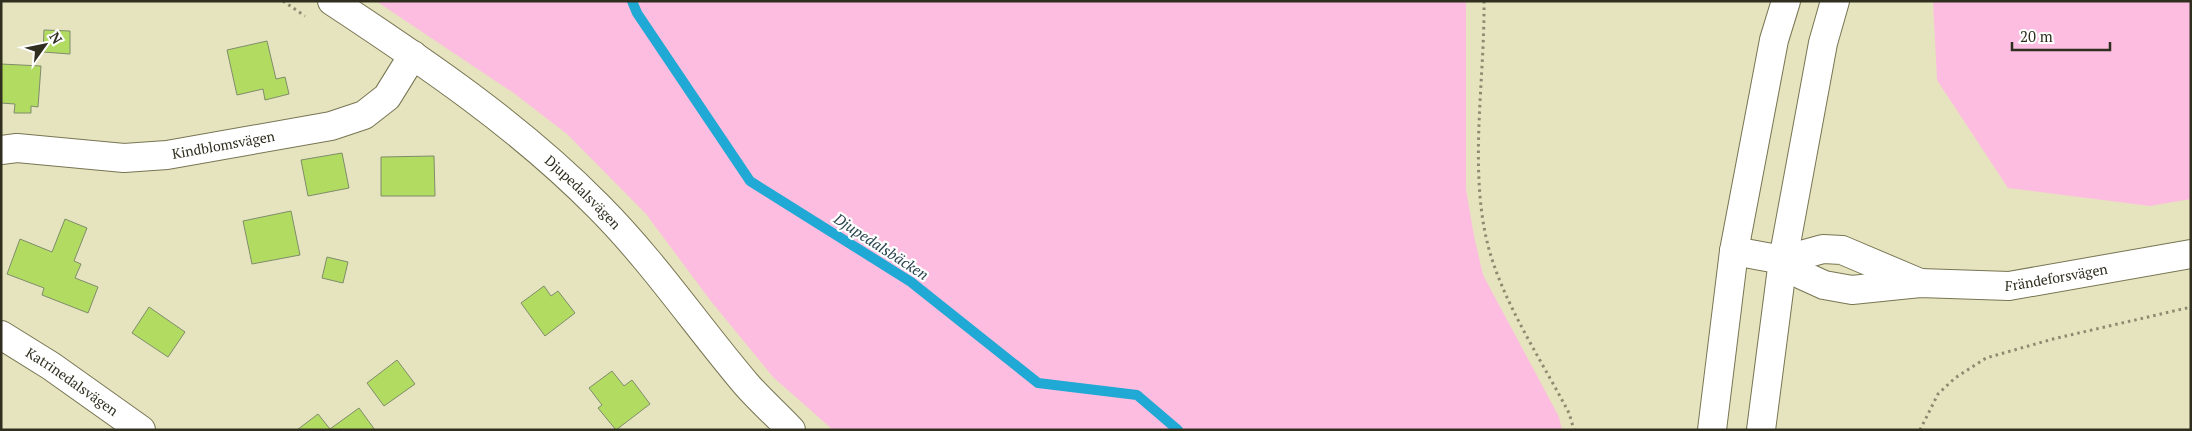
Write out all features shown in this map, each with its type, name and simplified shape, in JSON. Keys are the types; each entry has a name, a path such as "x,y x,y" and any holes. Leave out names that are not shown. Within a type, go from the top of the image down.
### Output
{"street":[{"name":"Djupedalsvägen","path":"332,1 413,55 491,111 543,154 599,206 656,270 746,384 791,430"},
{"path":"1712,430 1734,251 1774,40 1786,1"},
{"path":"1761,430 1783,260 1823,43 1835,1"},
{"name":"Kindblomsvägen","path":"1,150 17,148 124,158 166,155 331,126 364,115 387,98 413,55"},
{"name":"Frändeforsvägen","path":"1734,251 1783,260 1823,248 1842,250 1920,283"},
{"name":"Frändeforsvägen","path":"1783,260 1802,275 1824,285 1852,290 1920,283 2009,286 2191,254"},
{"name":"Katrinedalsvägen","path":"1,335 52,366 141,430"}],"path":[{"path":"283,1 313,21"},
{"path":"1484,1 1480,187 1485,234 1495,268 1569,413 1574,430"},
{"path":"1920,430 1938,394 1955,378 1986,358 2053,339 2191,308"}],"shaded area":[{"path":"376,1 1466,1 1466,189 1474,236 1483,275 1559,417 1562,430 833,430 773,377 710,300 646,214 567,134 515,94"},
{"path":"1933,1 2191,1 2191,199 2150,206 2008,188 1937,80"}],"building":[{"path":"44,30 70,31 70,54 43,52"},
{"path":"267,41 276,79 285,77 289,94 265,100 263,89 237,95 227,50"},
{"path":"1,64 41,66 38,107 31,106 31,113 14,113 15,104 1,103"},
{"path":"342,153 349,188 308,196 301,160"},
{"path":"434,156 435,196 381,196 381,157"},
{"path":"291,211 300,255 252,264 243,221"},
{"path":"65,219 87,228 74,261 81,264 75,278 98,287 88,313 42,295 44,288 7,274 20,239 52,252"},
{"path":"327,257 348,262 343,283 322,278"},
{"path":"544,286 551,296 558,291 575,313 545,336 521,303"},
{"path":"149,307 185,332 168,357 132,333"},
{"path":"397,360 415,384 384,406 367,383"},
{"path":"612,371 624,386 632,380 650,404 616,430 598,408 602,405 589,388"},
{"path":"359,408 375,430 297,430 318,414 330,429"}],"waterway":[{"name":"Djupedalsbäcken","path":"632,1 637,13 750,181 911,282 1038,383 1137,395 1178,430"}]}
